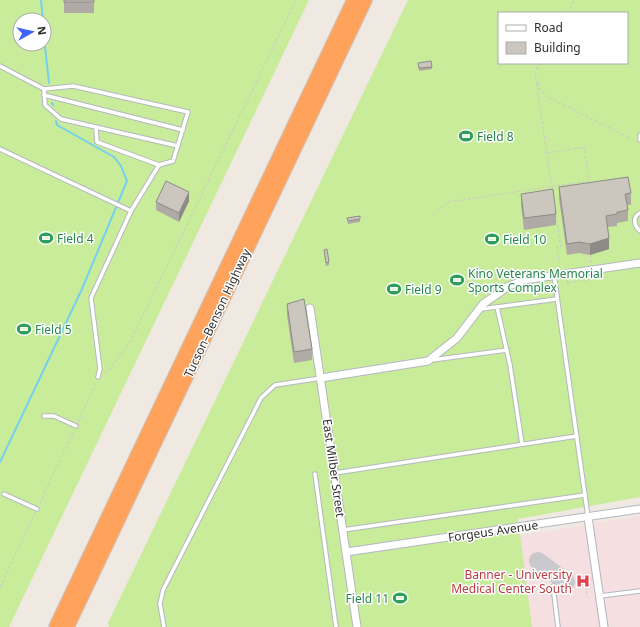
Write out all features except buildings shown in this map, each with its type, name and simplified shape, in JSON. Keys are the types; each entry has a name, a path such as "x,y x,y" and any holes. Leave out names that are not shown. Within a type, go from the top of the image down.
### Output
{"highway":[{"name":"Tucson–Benson Highway","path":"55,627 353,0"},
{"name":"Tucson–Benson Highway","path":"68,627 366,0"}],"street":[{"path":"321,378 428,361 457,338 478,309 495,294 524,280 640,263"},
{"name":"East Milber Street","path":"310,308 357,627"},
{"name":"Forgeus Avenue","path":"346,552 640,509"},
{"path":"588,517 604,627"}],"lane":[{"path":"0,66 44,89 73,86 188,112 173,161 159,165 97,142 96,128"},
{"path":"44,89 45,105 61,120 178,146"},
{"path":"44,95 183,130"},
{"path":"640,135 640,140"},
{"path":"0,149 131,211"},
{"path":"98,377 100,369 91,298 131,211 159,165"},
{"path":"640,213 635,219 636,228 640,230"},
{"path":"554,275 588,517"},
{"path":"478,309 557,299"},
{"path":"497,307 522,444"},
{"path":"428,361 506,350"},
{"path":"164,627 160,604 163,590 261,398 275,385 321,378"},
{"path":"44,416 54,416 76,426"},
{"path":"335,472 576,436"},
{"path":"315,474 336,627"},
{"path":"4,494 37,509"},
{"path":"343,530 585,495"},
{"path":"553,586 558,627"},
{"path":"600,596 640,591"}],"path":[{"path":"0,587 98,377 108,371 130,342 296,0"},
{"path":"569,12 575,0"},
{"path":"539,64 535,72 553,193"},
{"path":"536,81 540,90 548,97 630,138"},
{"path":"433,215 448,202 589,181 584,148 547,153"},
{"path":"556,213 560,247 557,247 560,269"},
{"path":"590,255 591,265"},
{"path":"567,278 568,286"},
{"path":"568,283 593,279"},
{"path":"584,576 587,596"}],"shaded area":[{"name":"Banner - University Medical Center South","path":"640,516 640,627 532,627 520,536"}],"green space":[{"path":"0,0 309,0 9,627 0,627"},
{"name":"Kino Veterans Memorial Sports Complex","path":"408,0 640,0 640,497 518,519 532,627 109,627 108,623"}],"waterway":[{"path":"41,0 42,12"},
{"path":"46,52 49,83"},
{"path":"0,462 82,289 127,181 121,166 114,157 57,125 56,121"}],"taxiway":[{"path":"538,561 566,582"}],"place":[{"name":"Field 8","path":"466,136"},
{"name":"Field 4","path":"46,238"},
{"name":"Field 10","path":"492,239"},
{"name":"Kino Veterans Memorial Sports Complex","path":"457,280"},
{"name":"Field 9","path":"394,289"},
{"name":"Field 5","path":"24,329"},
{"name":"Banner - University Medical Center South","path":"583,581"},
{"name":"Field 11","path":"400,598"}]}
